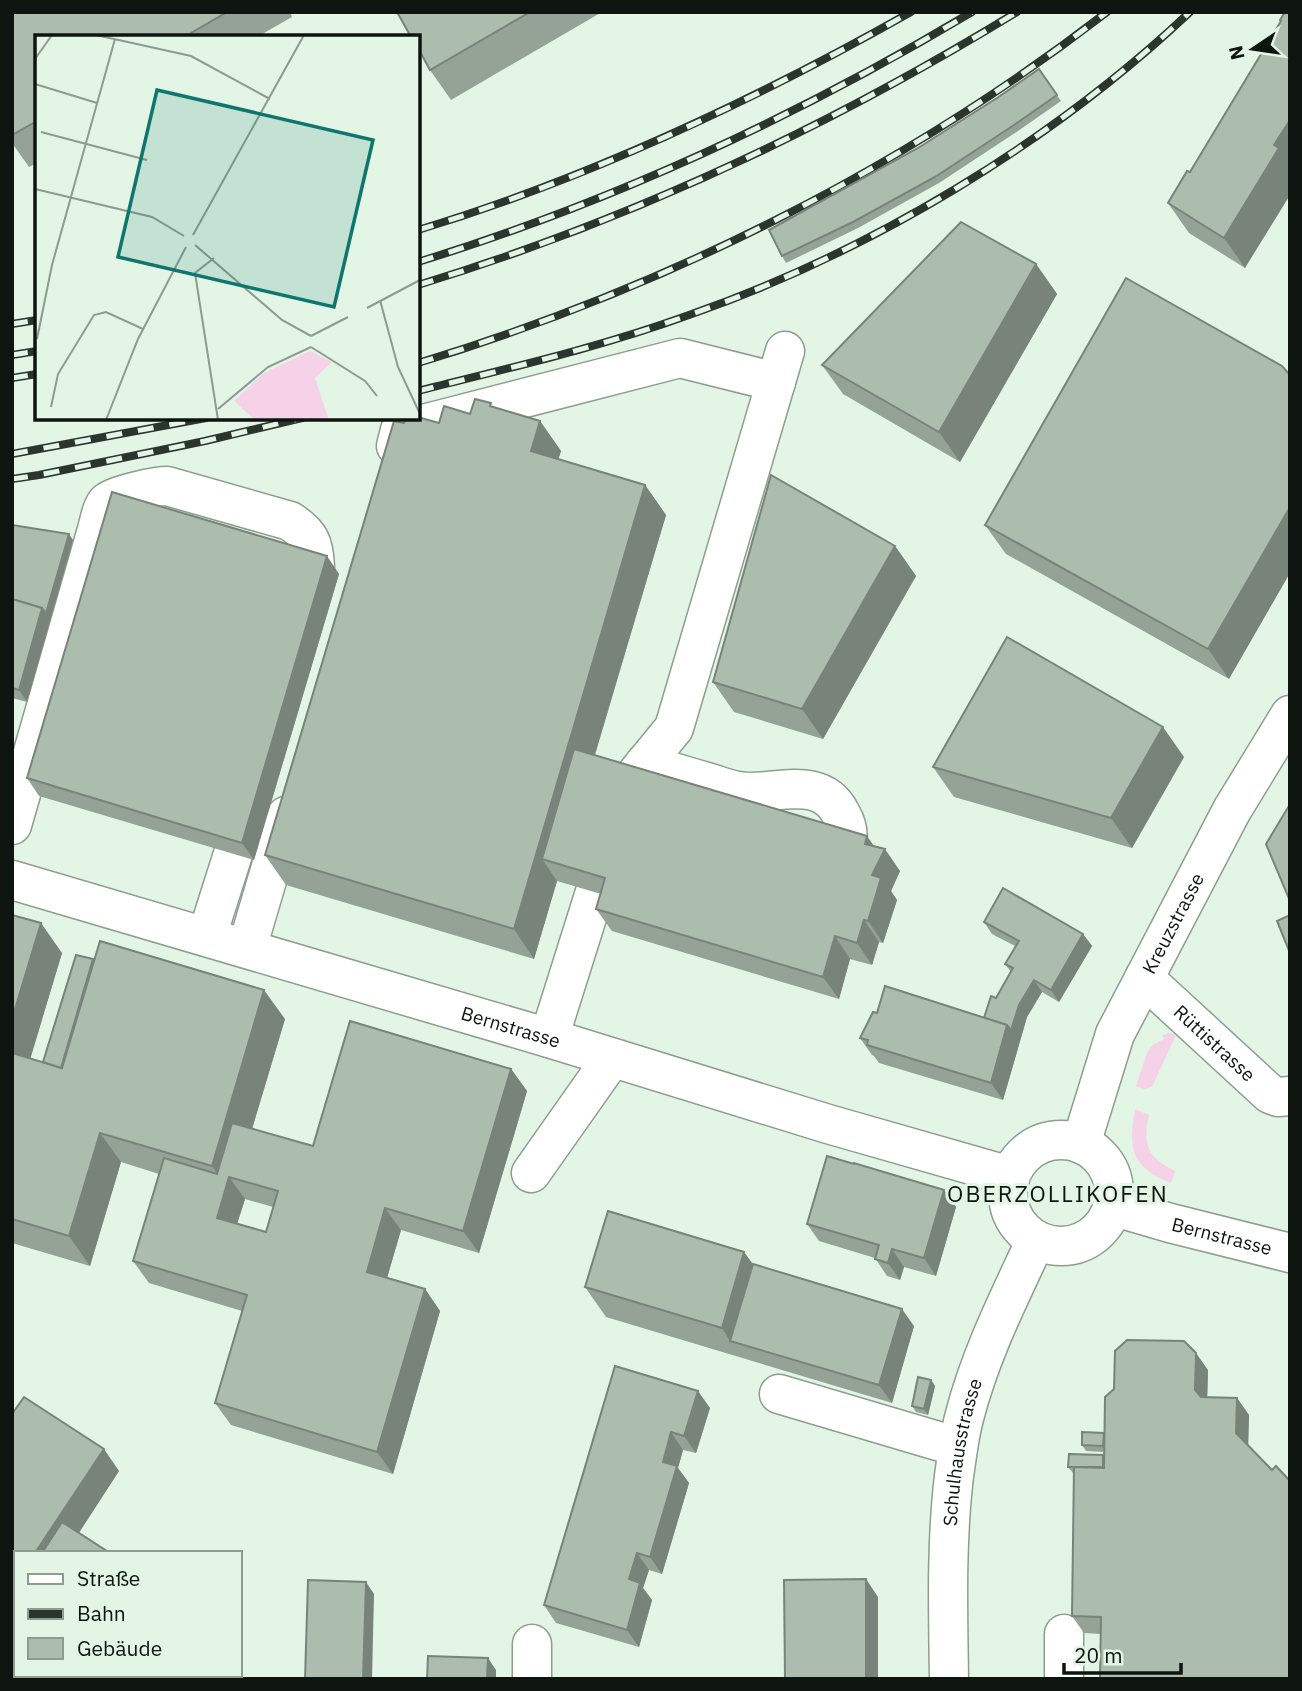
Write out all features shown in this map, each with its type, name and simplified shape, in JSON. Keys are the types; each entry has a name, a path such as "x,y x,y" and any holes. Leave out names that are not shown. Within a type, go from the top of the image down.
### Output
{"main road":[{"path":"384,483 400,430 680,358 780,367 674,728 637,773 738,791 798,788 813,791 828,797 839,808 846,823 846,844"},
{"path":"17,809 96,533 108,501 167,486 290,521 310,537 315,567"},
{"name":"Kreuzstrasse","path":"1081,1144 1115,1034 1232,810 1290,715"},
{"path":"247,948 294,789"},
{"path":"208,936 233,853"},
{"name":"Bernstrasse","path":"12,880 1010,1176"},
{"path":"549,1038 595,892"},
{"name":"Rüttistrasse","path":"1144,978 1270,1094 1278,1097 1290,1096"},
{"path":"531,1173 612,1058"},
{"path":"1068,1140 1081,1144 1094,1151 1111,1176 1114,1191 1112,1206 1101,1227 1082,1242 1059,1246 1036,1240 1025,1233 1011,1213 1008,1201 1010,1176 1026,1152 1038,1144 1068,1140"},
{"name":"Bernstrasse","path":"1112,1206 1290,1253"},
{"name":"Schulhausstrasse","path":"949,1679 948,1565 958,1447 967,1406 988,1344 1036,1240"},
{"path":"779,1394 958,1447"},
{"path":"1064,1634 1064,1679"}],"shaded area":[{"path":"1163,1035 1176,1035 1152,1087 1144,1089 1136,1086 1147,1053 1153,1045 1164,1039"},
{"path":"1135,1109 1149,1115 1146,1134 1149,1149 1159,1161 1175,1171 1171,1183 1148,1170 1135,1155 1132,1135"}],"building":[{"path":"12,12 227,12 187,35 35,35 35,122 12,135"},
{"path":"397,12 530,12 430,70 420,52 420,35 410,35"},
{"path":"1285,12 1290,12 1290,120 1274,145 1279,148 1224,238 1168,203 1187,171 1190,172"},
{"path":"1039,69 1057,95 935,177 853,222 782,256 769,230 918,148"},
{"path":"961,222 1036,264 939,432 822,365"},
{"path":"1126,278 1282,366 1290,375 1290,507 1208,649 985,525"},
{"path":"475,399 540,421 531,451 645,485 514,929 265,855 394,421 404,423 405,420 420,420 420,418 439,423 444,406 470,414"},
{"path":"771,475 895,546 802,709 713,682"},
{"path":"112,492 327,556 242,843 27,778"},
{"path":"12,525 69,534 46,613 42,608 12,599"},
{"path":"12,599 42,608 19,690 12,688"},
{"path":"1007,637 1163,727 1111,818 933,767"},
{"path":"574,749 867,836 865,844 885,849 872,875 881,878 868,921 864,920 857,943 835,936 823,977 596,909 605,878 542,859"},
{"path":"1290,804 1290,901 1266,844"},
{"path":"1003,888 1083,934 1051,990 1034,980 1019,1005 1011,1030 1007,1025 984,1018 991,996 996,998 1013,968 1005,964 1019,941 984,922"},
{"path":"12,915 41,923 12,1019"},
{"path":"1290,915 1290,953 1277,921"},
{"path":"100,941 264,990 212,1166 100,1133 69,1236 12,1219 12,1053 62,1068"},
{"path":"76,955 93,959 61,1068 43,1062"},
{"path":"885,986 1007,1025 991,1083 867,1045 868,1040 860,1038 873,1012 877,1013"},
{"path":"350,1021 511,1069 463,1231 385,1208 367,1272 425,1289 377,1452 215,1403 247,1295 133,1261 164,1158 217,1174 232,1123 313,1146","holes":["229,1177 278,1191 266,1232 217,1218"]},
{"path":"827,1156 944,1190 924,1258 892,1249 888,1263 875,1259 879,1245 807,1224"},
{"path":"608,1211 744,1252 722,1328 585,1287"},
{"path":"753,1264 902,1309 879,1385 730,1341"},
{"path":"1127,1340 1184,1341 1196,1353 1195,1390 1201,1397 1237,1398 1236,1433 1272,1470 1276,1466 1290,1481 1290,1679 1100,1679 1101,1617 1072,1616 1074,1467 1104,1468 1105,1397 1114,1389 1115,1351"},
{"path":"615,1366 698,1391 684,1436 671,1432 663,1462 677,1466 650,1557 637,1553 629,1579 640,1583 627,1630 544,1605"},
{"path":"918,1377 931,1380 924,1409 912,1406"},
{"path":"24,1397 104,1449 36,1551 14,1551 14,1582 12,1580 12,1414"},
{"path":"1082,1432 1104,1433 1103,1446 1082,1445"},
{"path":"1069,1454 1103,1455 1103,1467 1068,1467"},
{"path":"62,1522 107,1551 43,1551"},
{"path":"866,1579 866,1679 785,1679 784,1580"},
{"path":"308,1580 366,1582 363,1679 305,1679"},
{"path":"428,1656 488,1658 487,1679 427,1679"}],"railway":[{"path":"420,229 546,186 670,134 792,76 911,12"},
{"path":"420,261 562,212 703,154 839,87 972,12"},
{"path":"420,284 574,232 726,168 874,94 1017,12"},
{"path":"420,362 601,299 778,219 864,173 948,123 1107,12"},
{"path":"420,390 656,327 757,289 824,260 955,189 1018,149 1079,106 1190,12"},
{"path":"12,324 35,320"},
{"path":"12,355 35,351"},
{"path":"12,378 35,374"},
{"path":"12,454 195,420"},
{"path":"12,479 205,441 294,420"}],"district":[{"name":"OBERZOLLIKOFEN","path":"1058,1193"}]}
